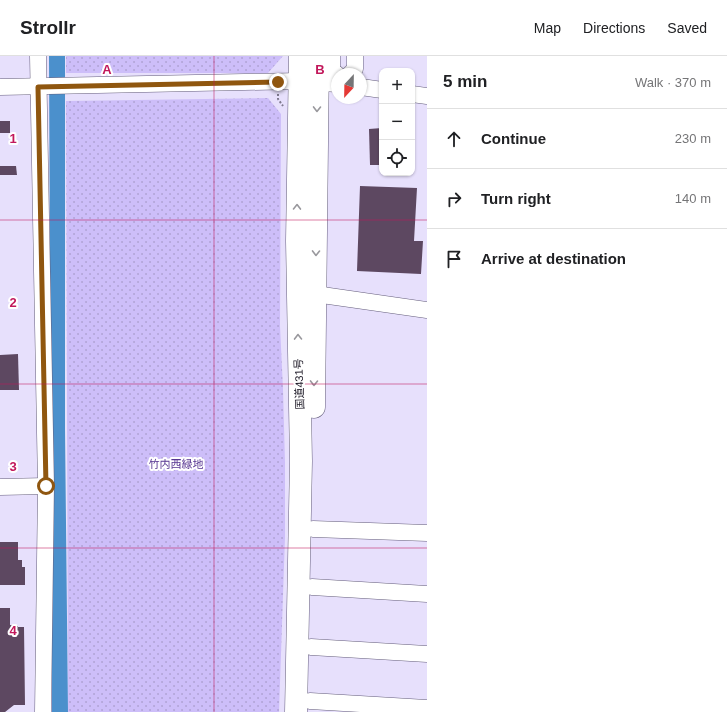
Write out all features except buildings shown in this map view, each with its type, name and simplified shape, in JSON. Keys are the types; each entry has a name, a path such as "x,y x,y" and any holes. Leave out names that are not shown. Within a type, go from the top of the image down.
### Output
{"highway":[{"name":"国道431号","path":"300,56 323,81"},
{"name":"国道431号","path":"305,708 311,647 315,294 323,81 318,56"},
{"name":"国道431号","path":"305,708 297,264 323,81"}],"street":[{"path":"38,56 44,87 46,486 43,712"},
{"path":"0,87 65,87 323,81 332,71 332,56"},
{"path":"355,56 355,68"},
{"path":"367,89 379,90"},
{"path":"415,94 427,96"},
{"path":"315,294 427,310"},
{"path":"0,487 46,486"},
{"path":"313,530 427,533"},
{"path":"312,587 427,594"},
{"path":"311,647 427,654"},
{"path":"305,708 427,708"}],"green space":[{"path":"66,56 283,56 268,73 66,73"},
{"name":"竹内西緑地","path":"268,98 281,114 280,326 285,463 285,537 279,712 68,712 66,101"}],"water":[{"path":"49,56 65,56 65,429 68,712 52,712"}],"route":[{"path":"46,486 38,87 278,82"}]}
